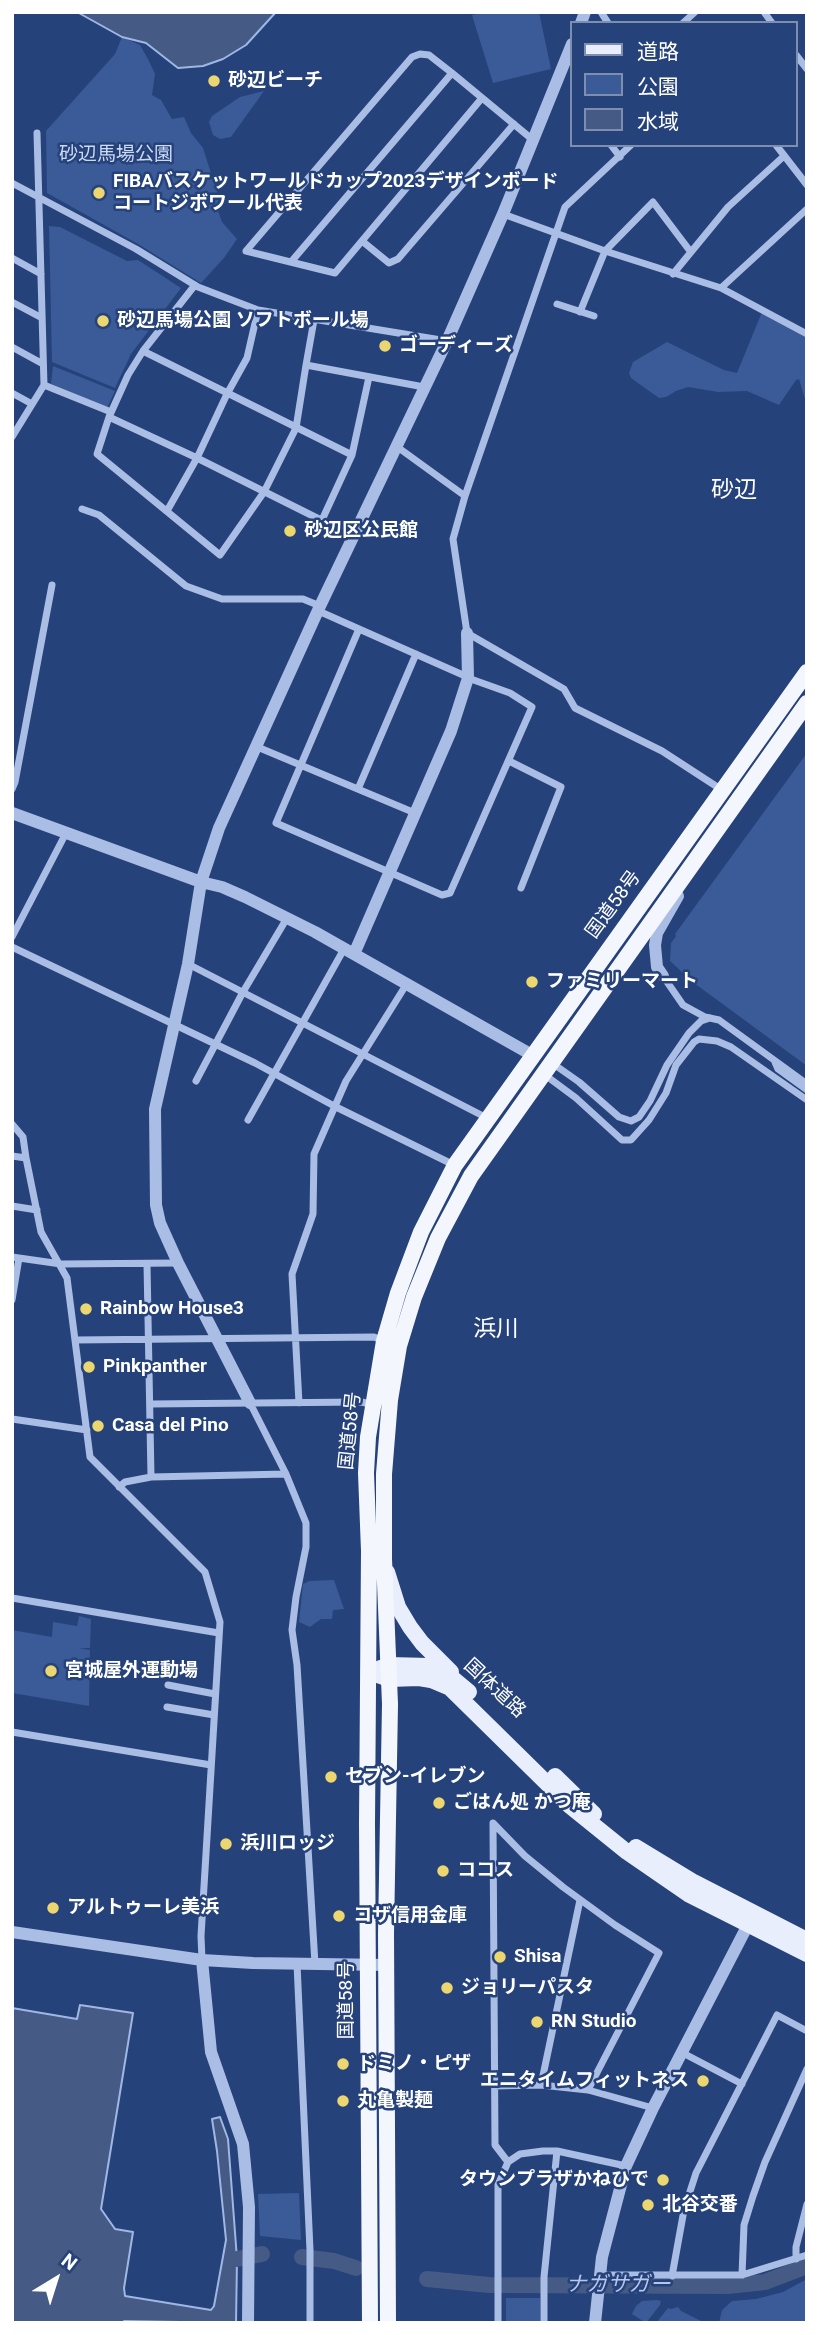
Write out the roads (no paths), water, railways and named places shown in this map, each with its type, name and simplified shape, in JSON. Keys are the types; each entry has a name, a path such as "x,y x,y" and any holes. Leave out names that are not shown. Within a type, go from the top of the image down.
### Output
{"highway":[{"name":"国道58号","path":"370,2323 366,1473 368,1437 384,1341 398,1293 421,1232 454,1165 807,672"},
{"name":"国道58号","path":"387,2323 389,1672 384,1559 387,1426 399,1346 414,1297 438,1238 471,1176 807,703"}],"main road":[{"path":"384,1559 398,1607 410,1627 461,1685"},
{"name":"国体道路","path":"369,1672 429,1666 440,1670 461,1685 629,1843 807,1954"},
{"name":"国体道路","path":"389,1672 431,1680 450,1688 570,1806 627,1852 688,1894 807,1940"}],"street":[{"path":"315,1964 297,1665 292,1630 306,1547 306,1523 286,1474 160,1223 156,1205 155,1109 188,964 201,882 219,828 318,608 447,341 503,214 570,49"},
{"path":"482,98 335,273 246,251 412,57 429,55 452,73 533,140"},
{"path":"290,262 452,73"},
{"path":"362,241 389,263 398,259 514,124"},
{"path":"12,437 44,385 37,133"},
{"path":"612,147 620,157"},
{"path":"248,1120 302,1022 349,951 390,872 451,731 468,678 467,633 453,539 466,496 565,207 629,147"},
{"path":"777,147 807,185"},
{"path":"673,274 728,207 784,156"},
{"path":"12,183 136,249 195,285 258,310 447,341"},
{"path":"580,312 605,251 653,202 690,251"},
{"path":"721,288 807,209"},
{"path":"503,214 605,251 721,288 807,334"},
{"path":"12,258 41,274"},
{"path":"195,285 143,351 128,375 110,415 97,454 220,555 264,492 296,428 314,320"},
{"path":"12,302 42,318"},
{"path":"557,304 594,316"},
{"path":"167,511 247,358 258,310"},
{"path":"12,347 43,364"},
{"path":"143,351 352,455"},
{"path":"306,365 424,387"},
{"path":"322,520 352,455 369,376"},
{"path":"44,385 353,536"},
{"path":"12,393 32,404"},
{"path":"396,446 466,496"},
{"path":"82,509 99,515 186,586 222,599 303,599 359,629 468,678 510,693 532,707 450,893 442,895 275,822 359,629"},
{"path":"12,789 52,585"},
{"path":"467,633 564,689 575,708 662,751 722,790"},
{"path":"358,789 416,654"},
{"path":"256,746 415,813"},
{"path":"509,761 561,788 521,888"},
{"path":"12,813 201,882 222,887 349,951 532,1055 622,1140 631,1140 649,1119 666,1093 676,1065 699,1039 717,1041 731,1047 792,1084 807,1090"},
{"path":"12,937 66,833"},
{"path":"707,844 657,933 654,956 657,967 683,1005 693,1012 719,1020 773,1059 807,1100"},
{"path":"196,1082 286,918"},
{"path":"12,947 215,1044 454,1165"},
{"path":"188,964 488,1118"},
{"path":"299,1403 292,1274 313,1213 314,1154 346,1081 406,985"},
{"path":"548,1068 579,1082 619,1117 631,1121 639,1117 667,1065 689,1033 701,1021 710,1018"},
{"path":"792,1084 807,1084"},
{"path":"12,1124 23,1137 41,1232 67,1278 90,1457 205,1572 220,1622 201,1936 211,2052 243,2144 250,2207 248,2323"},
{"path":"12,1156 26,1158"},
{"path":"12,1206 37,1210"},
{"path":"12,1300 15,1257 61,1264 178,1263"},
{"path":"147,1264 151,1476"},
{"path":"75,1340 374,1337 384,1341"},
{"path":"150,1404 362,1402 373,1405"},
{"path":"12,1419 86,1430"},
{"path":"119,1487 125,1482 151,1476 286,1474"},
{"path":"12,1598 219,1633"},
{"path":"167,1685 215,1694"},
{"path":"167,1707 214,1715"},
{"path":"12,1731 211,1765"},
{"path":"508,2162 495,2146 493,1823 525,1856 580,1900 659,1953 588,2090"},
{"path":"541,2085 580,1900"},
{"path":"595,2323 602,2257 626,2166 681,2052 751,1919"},
{"path":"12,1932 202,1960 387,1965"},
{"path":"297,1964 310,2250 310,2323"},
{"path":"672,2276 684,2210 696,2173 777,2015 807,2031"},
{"path":"681,2052 742,2084"},
{"path":"741,2275 744,2225 753,2196 765,2162 807,2069"},
{"path":"494,2086 541,2085 588,2090 653,2108"},
{"path":"498,2323 498,2186 508,2162 520,2154 534,2150 557,2151 626,2166"},
{"path":"544,2323 544,2277 557,2151"},
{"path":"796,2259 796,2247 807,2204"},
{"path":"600,2275 741,2275 807,2255"}],"water":[{"path":"77,12 276,12 246,45 223,59 203,66 178,68 146,43 122,37"},
{"path":"80,2005 133,2013 101,2209 115,2229 133,2232 125,2296 211,2310 214,2306 226,2240 212,2119 220,2117 228,2139 237,2259 236,2323 12,2323 12,2008 77,2019"}],"waterway":[{"name":"ナガサガー","path":"237,2259 262,2254"},
{"name":"ナガサガー","path":"302,2257 334,2261 356,2268"},
{"name":"ナガサガー","path":"427,2279 489,2285 728,2286 765,2282 807,2266"}],"place":[{"name":"砂辺ビーチ","path":"214,81"},
{"name":"FIBAバスケットワールドカップ2023デザインボード コートジボワール代表","path":"99,193"},
{"name":"砂辺馬場公園 ソフトボール場","path":"103,321"},
{"name":"ゴーディーズ","path":"385,346"},
{"name":"砂辺区公民館","path":"290,531"},
{"name":"ファミリーマート","path":"532,982"},
{"name":"Rainbow House3","path":"86,1309"},
{"name":"Pinkpanther","path":"89,1367"},
{"name":"Casa del Pino","path":"98,1426"},
{"name":"宮城屋外運動場","path":"51,1671"},
{"name":"セブン-イレブン","path":"331,1777"},
{"name":"ごはん処 かつ庵","path":"439,1803"},
{"name":"浜川ロッジ","path":"226,1844"},
{"name":"ココス","path":"443,1871"},
{"name":"アルトゥーレ美浜","path":"53,1908"},
{"name":"コザ信用金庫","path":"339,1916"},
{"name":"Shisa","path":"500,1957"},
{"name":"ジョリーパスタ","path":"447,1988"},
{"name":"RN Studio","path":"537,2022"},
{"name":"ドミノ・ピザ","path":"343,2064"},
{"name":"エニタイムフィットネス","path":"703,2081"},
{"name":"丸亀製麺","path":"343,2101"},
{"name":"タウンプラザかねひで","path":"663,2180"},
{"name":"北谷交番","path":"648,2205"}],"district":[{"name":"砂辺","path":"734,491"},
{"name":"浜川","path":"496,1330"}],"park label":[{"name":"砂辺馬場公園","path":"116,155"}]}
